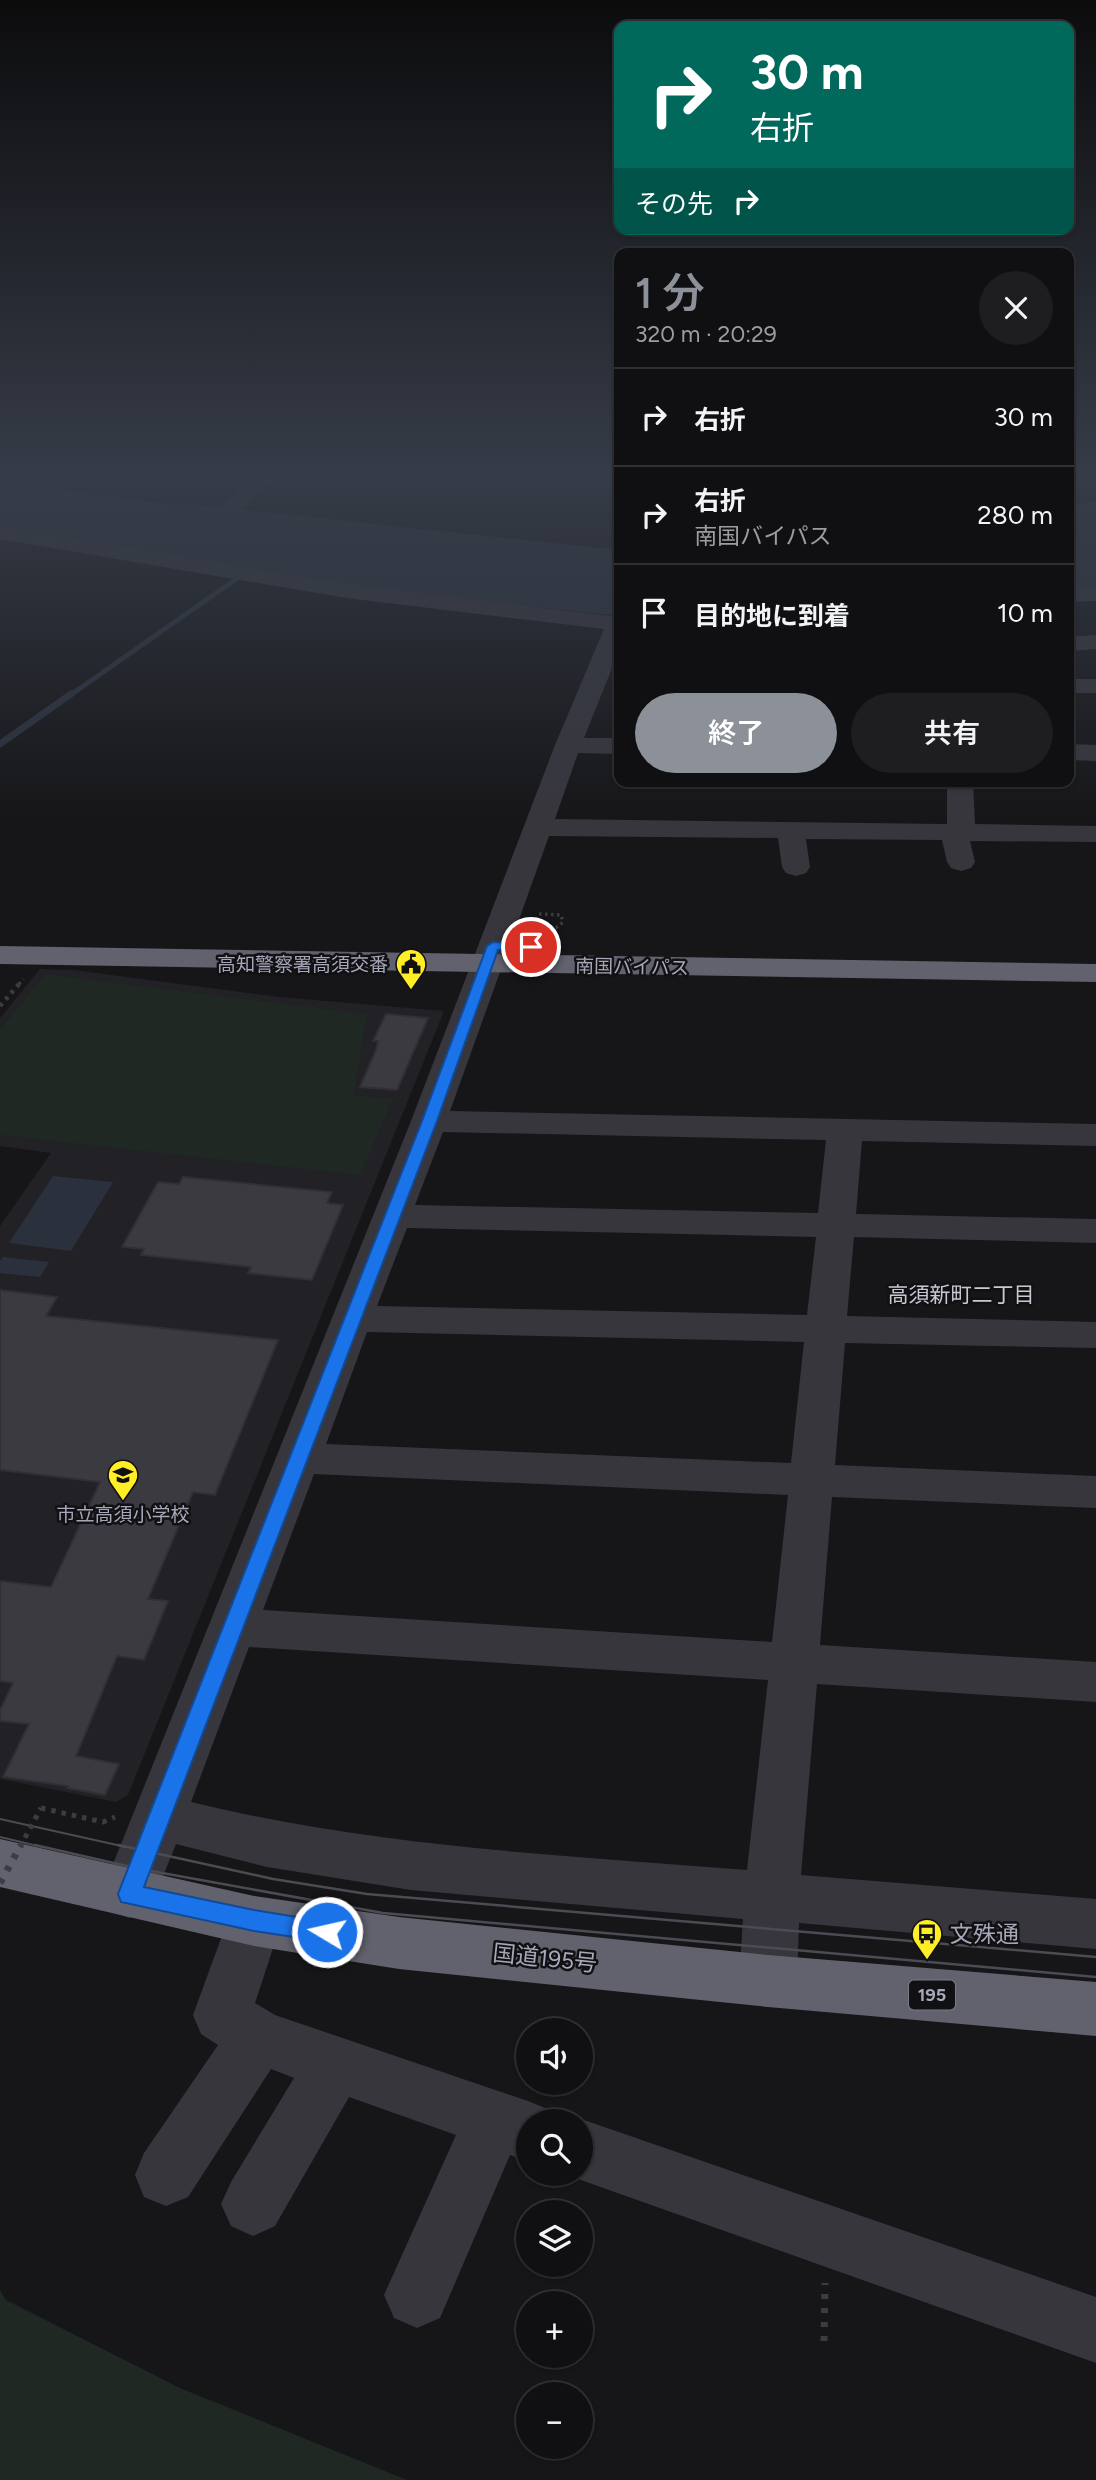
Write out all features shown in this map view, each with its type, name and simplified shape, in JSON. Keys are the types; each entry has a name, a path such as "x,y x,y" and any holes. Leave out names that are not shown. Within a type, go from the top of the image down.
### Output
{"highway":[{"name":"南国バイパス","path":"0,938 1096,956"},
{"name":"南国バイパス","path":"0,955 502,948 1096,974"},
{"name":"国道195号","path":"0,1863 254,1921 400,1943 768,1981 1096,2009"}],"street":[{"path":"337,590 614,622"},
{"path":"1074,595 1096,594"},
{"path":"1074,644 1096,642"},
{"path":"130,1894 138,1817 233,1627 485,973 502,948 537,827 568,745 607,680 614,643"},
{"path":"1074,686 1096,686"},
{"path":"568,745 614,746"},
{"path":"1074,752 1096,753"},
{"path":"960,787 961,832 956,839 961,862"},
{"path":"537,827 1096,834"},
{"path":"792,830 796,867"},
{"path":"429,1121 1096,1135"},
{"path":"768,1981 772,1895 845,1129"},
{"path":"392,1216 1096,1231"},
{"path":"352,1320 1096,1335"},
{"path":"297,1458 1096,1492"},
{"path":"233,1627 1096,1682"},
{"path":"138,1817 267,1844 411,1866 1096,1924"},
{"path":"254,1921 222,2015 258,2037 512,2125 417,2295"},
{"path":"166,2175 258,2037"},
{"path":"253,2204 335,2063"},
{"path":"593,2154 1096,2330"}],"path":[{"path":"533,916 547,912 564,918 556,928 541,928"},
{"path":"502,948 553,936 553,933 535,932"},
{"path":"0,1006 24,978"},
{"path":"0,1883 41,1808 103,1822 138,1817"},
{"path":"824,2341 826,2237"}],"shaded area":[{"name":"市立高須小学校","path":"40,969 74,970 279,997 444,1011 128,1795 116,1802 0,1779 0,1226 51,1153 0,1146 0,1018"},
{"path":"45,974 367,1014 354,1095 393,1099 360,1175 0,1135 0,1030"},
{"path":"0,2290 6,2300 180,2388 407,2480 0,2480"}],"water":[{"path":"374,590 614,590 614,615"},
{"path":"53,1176 113,1182 71,1251 9,1243"},
{"path":"3,1257 49,1262 40,1277 0,1273 0,1261"}],"building":[{"path":"386,1014 428,1018 397,1090 360,1087 376,1050 378,1041 373,1041"},
{"path":"183,1177 332,1192 327,1203 343,1205 312,1280 248,1273 251,1267 141,1255 144,1249 122,1247 158,1182 179,1184"},
{"path":"0,1290 57,1297 46,1316 278,1340 215,1495 193,1492 148,1599 168,1601 144,1660 117,1656 76,1756 119,1764 105,1795 67,1788 68,1786 3,1777 29,1724 0,1721 0,1710 13,1683 0,1681 0,1581 51,1587 100,1482 0,1470"}],"waterway":[{"path":"69,696 221,590"},
{"path":"0,744 71,694"}],"tram line":[{"path":"0,1819 126,1847"},
{"path":"0,1837 42,1847"},
{"path":"35,1845 140,1869 383,1913 1096,1977"},
{"path":"118,1845 273,1879 367,1894 1096,1957"}],"place":[{"name":"高知警察署高須交番","path":"411,991"},
{"name":"市立高須小学校","path":"123,1502"},
{"name":"文殊通","path":"927,1961"}],"district":[{"name":"高須新町二丁目","path":"961,1294"}],"route":[{"path":"327,1932 254,1921 130,1894 429,1121 493,946 531,947"}]}
